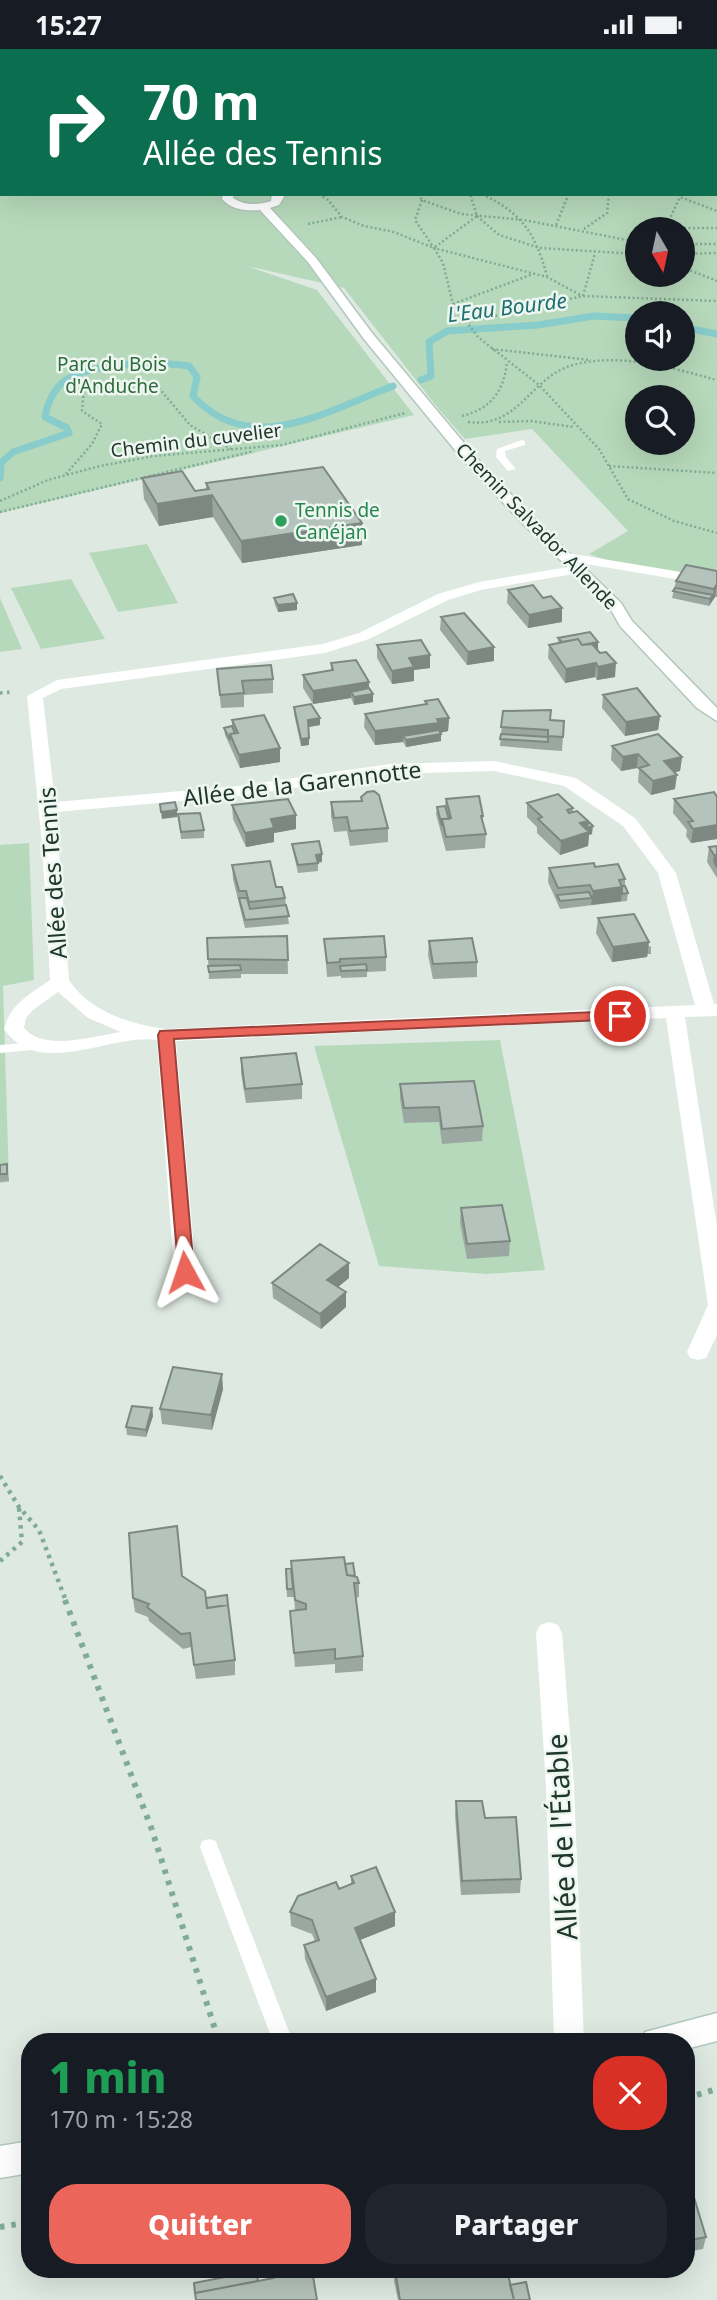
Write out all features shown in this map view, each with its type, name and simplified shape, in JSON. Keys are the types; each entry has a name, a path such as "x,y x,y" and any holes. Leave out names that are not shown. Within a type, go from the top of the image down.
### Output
{"street":[{"path":"228,196 232,204 262,206 275,203 278,196"},
{"path":"262,206 286,229"},
{"name":"Chemin Salvador Allende","path":"286,229 368,337 417,395 434,408 491,482 616,605 625,623 634,633 703,705 717,716"},
{"path":"573,563 589,559 717,582"},
{"name":"Allée des Tennis","path":"573,563 443,597 364,636 325,648 57,685 35,696 49,808 60,982 80,1005 111,1021 158,1034 712,1010"},
{"name":"Allée de la Garennotte","path":"49,808 239,791 390,769 494,766 570,782 629,822 667,873 712,1010"},
{"path":"60,982 17,1016 14,1029 23,1041 36,1046 158,1034 185,1272"},
{"path":"675,1013 717,1301"},
{"path":"698,1352 717,1310"},
{"name":"Allée de l'Étable","path":"549,1633 560,1785 569,2033"},
{"path":"693,2033 717,2027"},
{"path":"0,2162 21,2158"}],"lane":[{"path":"511,469 501,457 501,449 522,443"},
{"path":"0,1049 36,1046"},
{"path":"209,1847 280,2033"}],"path":[{"path":"323,196 342,217 364,226 394,232 434,248 547,277 583,296"},
{"path":"419,196 422,200 461,214 524,220 625,239"},
{"path":"471,196 477,216 499,235 540,248 625,254"},
{"path":"487,196 501,202 524,220 540,248 547,277"},
{"path":"500,196 501,202"},
{"path":"556,225 566,196"},
{"path":"583,230 607,213 609,196"},
{"path":"670,217 681,196 717,211"},
{"path":"422,200 415,220 443,263 453,304 478,337 540,385 598,449 628,499 674,521 717,533"},
{"path":"434,248 477,216"},
{"path":"286,229 342,217"},
{"path":"695,228 717,228"},
{"path":"695,244 717,244"},
{"path":"583,296 595,253"},
{"path":"695,254 717,253"},
{"path":"695,272 717,281"},
{"path":"453,304 534,273"},
{"path":"469,323 583,296 717,301"},
{"path":"491,349 625,362 717,380"},
{"path":"459,417 486,408 498,398 506,379 507,361"},
{"path":"495,423 552,373 562,368 596,361"},
{"path":"66,475 78,457 99,439 102,424 82,411 84,388 136,383 159,388 175,412 192,428 234,451"},
{"path":"434,408 450,409 459,417 477,424 531,421 577,427"},
{"name":"Chemin du cuvelier","path":"0,502 66,475 154,456 282,445 434,408"},
{"path":"0,512 282,445"},
{"path":"608,466 717,473"},
{"path":"0,1476 19,1507 38,1530 152,1831 216,2033"},
{"path":"0,1561 22,1542 19,1507"},
{"path":"695,2095 717,2089"},
{"path":"0,2227 21,2224"}],"green space":[{"name":"Parc du Bois d'Anduche","path":"0,196 717,196 717,582 615,563 589,554 628,531 532,429 465,439 344,288 247,266 317,290 414,415 0,513"},
{"path":"147,544 178,603 118,612 89,553"},
{"path":"71,579 105,639 41,649 11,588"},
{"path":"0,598 22,649 0,652"},
{"path":"29,843 34,980 3,986 9,1182 0,1183 0,845"},
{"path":"500,1040 545,1270 487,1274 379,1266 314,1046"}],"building":[{"path":"323,467 362,523 241,541 212,495 157,504 142,478 182,471 195,491 209,489 206,483"},
{"path":"686,565 717,571 717,584 714,589 676,581"},
{"path":"533,585 543,598 551,596 562,608 529,615 508,590"},
{"path":"675,588 713,595 710,599 673,591"},
{"path":"293,594 297,603 278,605 274,598"},
{"path":"464,613 494,647 468,652 441,617"},
{"path":"590,632 598,642 582,645 578,639 562,642 558,638"},
{"path":"578,639 582,645 592,644 600,653 606,652 616,663 598,667 596,663 566,669 549,645"},
{"path":"421,640 430,655 409,658 414,667 392,671 377,645"},
{"path":"356,660 369,682 313,691 303,675 333,670 331,663"},
{"path":"271,665 273,679 242,681 244,693 220,695 217,669"},
{"path":"369,688 373,694 354,697 351,692"},
{"path":"637,688 660,716 626,722 603,695"},
{"path":"438,699 449,718 437,719 439,723 375,731 365,714 427,704 425,701"},
{"path":"311,704 320,718 308,720 309,738 301,739 294,707"},
{"path":"551,710 550,720 564,721 563,737 548,736 548,730 501,727 503,711"},
{"path":"264,715 280,748 239,755 230,734 238,733 232,720"},
{"path":"232,726 235,733 230,734 230,740 224,728"},
{"path":"439,730 441,734 406,740 403,736"},
{"path":"501,734 548,737 548,742 500,739"},
{"path":"658,734 682,757 664,761 677,775 653,781 639,768 649,765 638,754 623,757 612,746"},
{"path":"374,791 379,795 388,828 350,831 347,817 334,818 331,802 362,801 361,797 367,792"},
{"path":"714,792 717,797 717,825 693,829 688,822 693,821 674,799"},
{"path":"558,794 573,808 567,810 569,813 577,811 588,821 580,823 589,832 561,841 538,819 542,817 527,803"},
{"path":"479,796 486,834 446,837 442,819 451,818 446,799"},
{"path":"288,799 296,815 271,819 274,828 245,833 232,805"},
{"path":"175,802 177,810 161,812 160,804"},
{"path":"445,806 449,819 442,819 442,826 437,807"},
{"path":"200,813 204,830 181,832 178,814"},
{"path":"319,841 322,854 316,855 318,863 298,865 292,844"},
{"path":"717,846 717,855 714,855 709,847"},
{"path":"270,861 276,887 282,887 285,898 249,902 246,891 239,891 232,865"},
{"path":"594,863 595,867 618,864 625,879 619,880 622,887 593,891 590,885 558,888 549,868"},
{"path":"622,886 625,886 628,893 622,894"},
{"path":"589,892 592,898 560,901 557,895"},
{"path":"239,898 247,898 250,909 286,905 289,916 245,920"},
{"path":"634,914 649,942 613,947 598,918"},
{"path":"287,936 288,960 208,959 207,938"},
{"path":"384,936 386,957 340,959 340,962 327,963 324,939"},
{"path":"472,938 477,962 433,964 429,941"},
{"path":"366,964 367,970 341,971 340,966"},
{"path":"240,965 241,970 209,972 208,966"},
{"path":"296,1053 302,1084 245,1089 241,1058"},
{"path":"474,1081 483,1126 442,1129 439,1107 404,1108 400,1084"},
{"path":"7,1164 7,1174 0,1174 0,1165"},
{"path":"502,1205 510,1241 467,1244 461,1208"},
{"path":"320,1244 349,1263 327,1280 346,1292 320,1314 272,1283"},
{"path":"173,1367 222,1374 211,1415 160,1409"},
{"path":"132,1406 152,1408 146,1430 126,1427"},
{"path":"177,1526 182,1576 205,1591 207,1608 228,1605 235,1660 194,1665 190,1633 181,1634 147,1607 149,1604 133,1598 129,1533"},
{"path":"344,1557 347,1575 357,1577 359,1583 354,1583 363,1656 335,1659 335,1649 294,1653 290,1611 306,1609 306,1604 295,1600 291,1561"},
{"path":"353,1563 355,1576 347,1575 345,1564"},
{"path":"291,1568 293,1589 287,1589 286,1569"},
{"path":"227,1595 228,1605 207,1608 206,1598"},
{"path":"456,1801 482,1801 485,1818 516,1817 521,1879 462,1881"},
{"path":"376,1867 395,1912 355,1928 376,1979 326,1997 304,1945 319,1940 312,1920 290,1912 298,1896 336,1882 339,1889 354,1883 351,1876"},
{"path":"695,2201 706,2237 695,2239"},
{"path":"220,2278 257,2278 258,2281 195,2293 194,2283"},
{"path":"274,2278 313,2278 317,2300 196,2300 195,2293"},
{"path":"396,2278 509,2278 514,2300 400,2300"},
{"path":"526,2282 530,2300 514,2300 510,2285"}],"waterway":[{"name":"L'Eau Bourde","path":"421,380 431,376 429,342 447,331 538,325 594,316 625,317"},
{"name":"L'Eau Bourde","path":"695,330 717,334"},
{"name":"L'Eau Bourde","path":"0,478 1,463 13,452 69,433 67,428 45,417 47,407 62,383 77,374 92,370 143,364 189,366 197,377 193,396 216,415 240,425 265,427 291,424 317,416 393,386"}],"place":[{"name":"Tennis de Canéjan","path":"281,521"}],"route":[{"path":"185,1272 166,1035 620,1016"}]}
